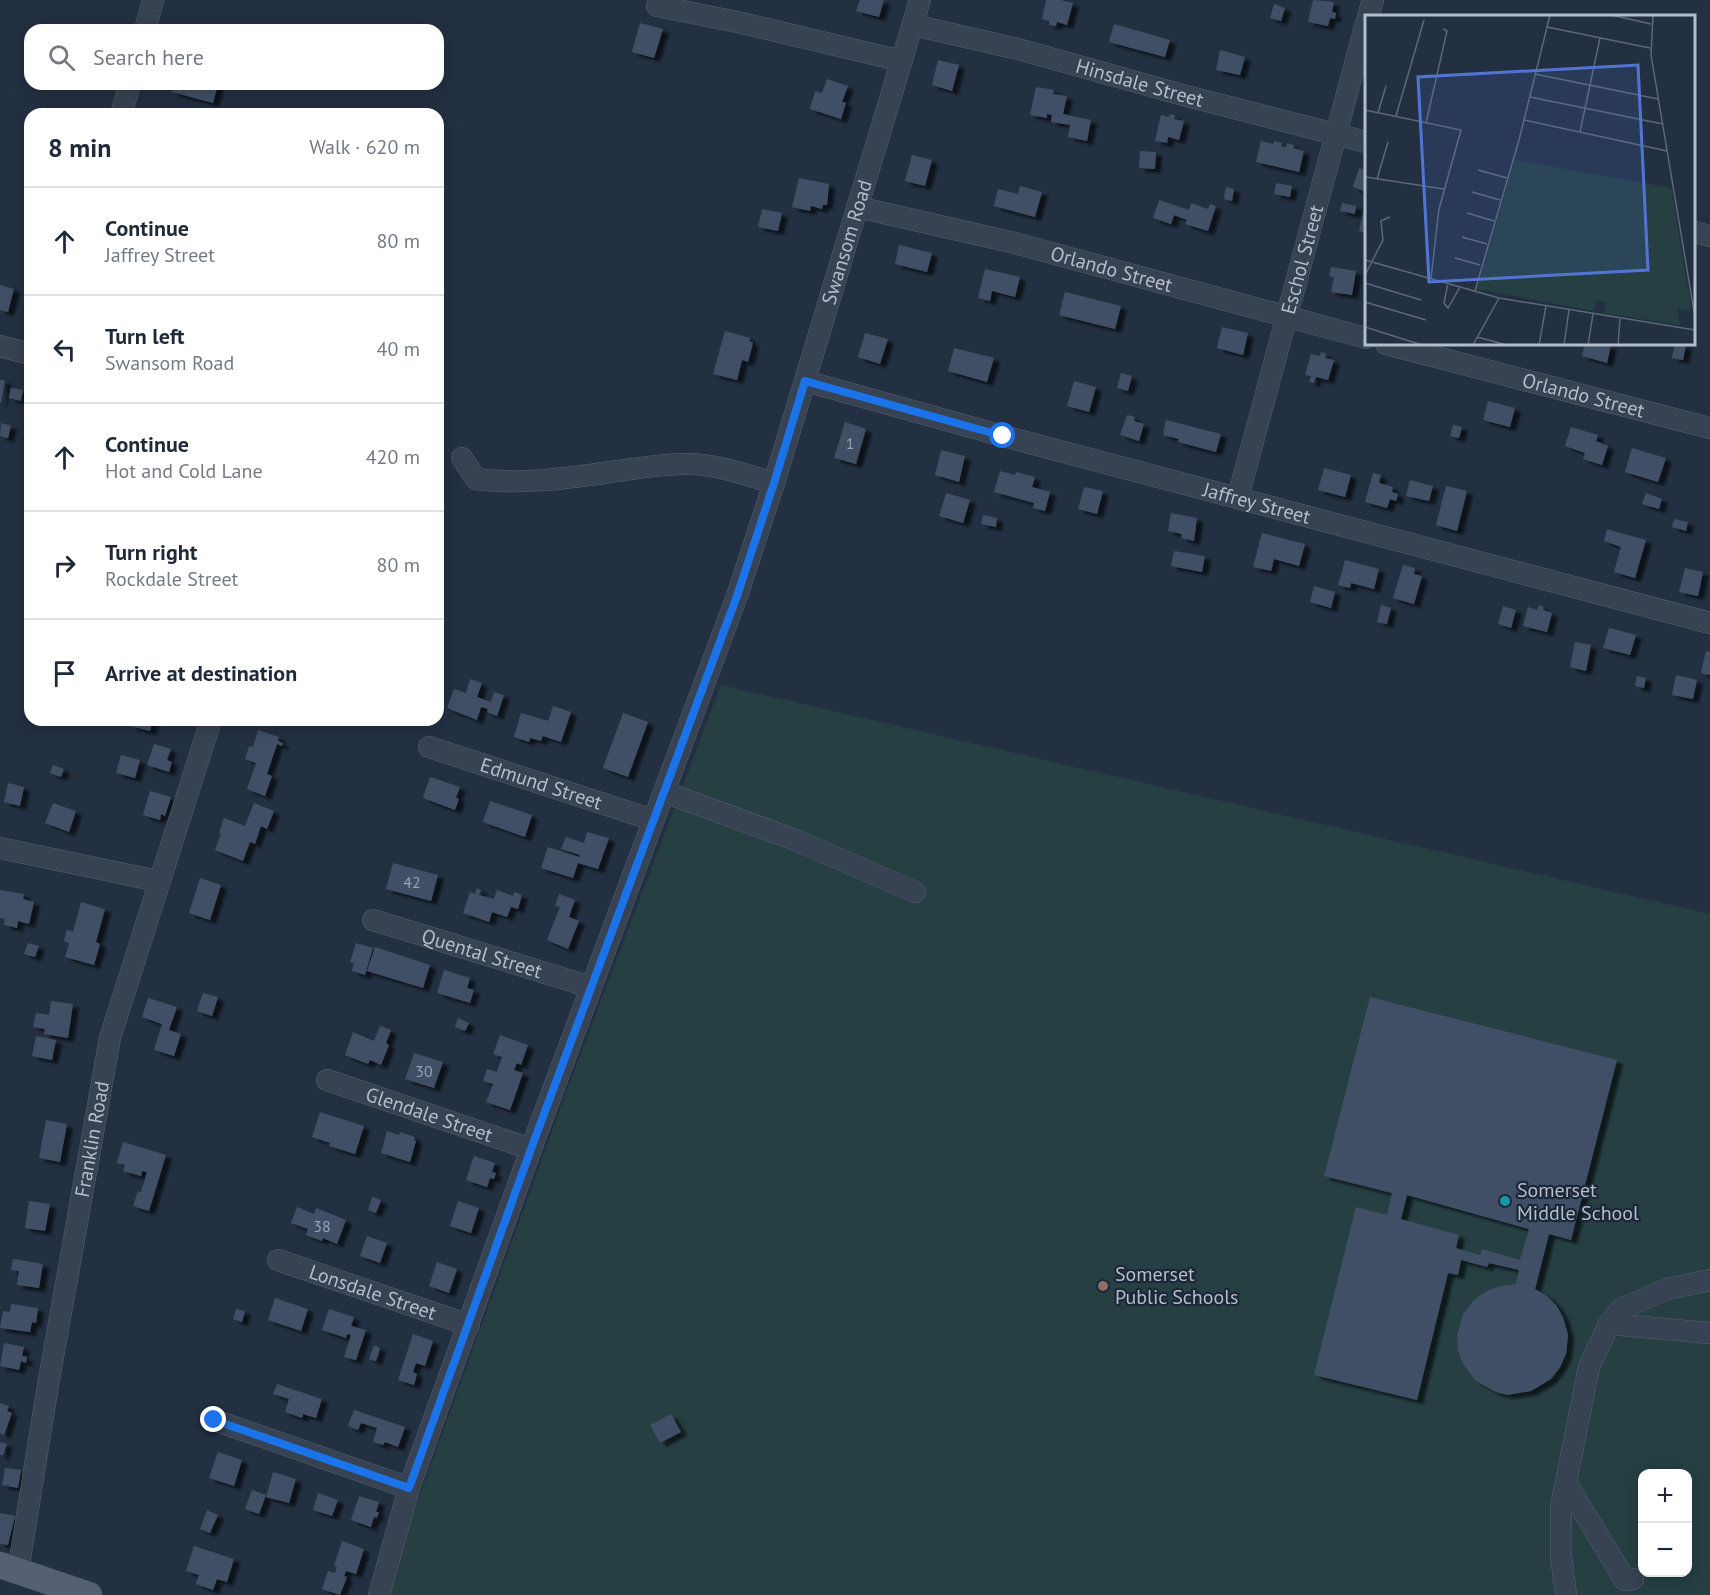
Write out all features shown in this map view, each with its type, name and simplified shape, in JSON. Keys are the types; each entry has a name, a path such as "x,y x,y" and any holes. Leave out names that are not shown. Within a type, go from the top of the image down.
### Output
{"main road":[{"path":"9,1568 89,1595"}],"street":[{"path":"147,24 153,0"},
{"name":"Swansom Road","path":"379,1595 409,1488 531,1149 737,596 774,483 920,0"},
{"path":"1368,15 1373,0"},
{"path":"657,6 742,23 902,61"},
{"name":"Hinsdale Street","path":"913,25 1018,49 1179,94 1365,142"},
{"name":"Eschol Street","path":"1238,497 1365,27"},
{"path":"123,108 128,90"},
{"name":"Orlando Street","path":"857,207 1015,243 1365,338"},
{"path":"1695,232 1710,236"},
{"name":"Orlando Street","path":"1390,345 1710,428"},
{"path":"0,346 24,352"},
{"name":"Jaffrey Street","path":"805,381 1003,436 1710,623"},
{"path":"462,458 476,479 500,482 565,478 649,466 690,464 724,469 774,483"},
{"name":"Franklin Road","path":"9,1568 48,1385 105,1058 158,881 210,726"},
{"name":"Edmund Street","path":"429,747 653,820"},
{"path":"664,792 798,842 915,891"},
{"path":"0,848 158,881"},
{"name":"Quental Street","path":"373,920 591,987"},
{"name":"Glendale Street","path":"327,1080 531,1149"},
{"name":"Lonsdale Street","path":"278,1260 469,1325"},
{"path":"1566,1595 1561,1556 1561,1507 1589,1367 1609,1324 1621,1309 1666,1289 1710,1280"},
{"path":"1609,1324 1710,1333"},
{"path":"214,1420 409,1488"},
{"path":"1566,1483 1625,1580 1634,1579"}],"green space":[{"name":"Somerset Public Schools","path":"721,685 1710,914 1710,1595 390,1595 405,1536 564,1098"}],"building":[{"path":"860,0 884,0 879,17 856,11"},
{"path":"1046,0 1073,3 1067,25 1057,22 1056,26 1049,25 1049,21 1042,19"},
{"path":"1313,0 1334,2 1332,12 1336,13 1335,19 1330,18 1328,26 1308,22"},
{"path":"1274,4 1285,8 1281,21 1270,18"},
{"path":"640,23 663,29 654,58 632,52"},
{"path":"1114,24 1170,40 1165,57 1109,42"},
{"path":"1220,50 1245,57 1240,75 1216,70"},
{"path":"938,60 959,65 952,91 932,85"},
{"path":"827,79 848,86 842,102 846,103 841,119 810,109 815,91 822,93"},
{"path":"1036,87 1054,90 1053,94 1067,96 1063,114 1091,120 1087,141 1068,137 1070,125 1051,122 1052,115 1047,114 1047,118 1030,115"},
{"path":"172,90 216,90 213,103 172,92"},
{"path":"1170,114 1175,115 1174,119 1184,121 1179,140 1168,137 1167,143 1155,141 1161,115 1169,117"},
{"path":"1261,141 1273,144 1274,141 1286,147 1287,143 1294,145 1293,148 1304,151 1299,172 1256,162"},
{"path":"1140,151 1156,152 1155,169 1139,168"},
{"path":"912,155 932,160 925,186 905,181"},
{"path":"1359,168 1365,170 1365,192 1353,187"},
{"path":"799,178 829,184 827,205 823,205 822,209 811,206 810,211 792,207"},
{"path":"1276,183 1292,186 1290,197 1274,194"},
{"path":"1020,186 1042,192 1035,217 994,206 998,189 1018,194"},
{"path":"1226,187 1234,189 1232,201 1224,199"},
{"path":"1159,200 1189,210 1191,203 1208,209 1210,204 1216,206 1208,231 1185,224 1187,220 1174,215 1171,224 1153,218"},
{"path":"1342,203 1356,206 1355,214 1340,211"},
{"path":"762,209 782,213 778,231 758,227"},
{"path":"1364,209 1365,233 1359,231"},
{"path":"899,245 932,253 927,272 895,264"},
{"path":"1331,267 1356,271 1352,295 1331,292 1334,277 1329,276"},
{"path":"985,269 1020,277 1015,297 992,291 990,301 978,298"},
{"path":"0,285 14,289 8,312 0,310"},
{"path":"1065,292 1121,306 1115,329 1059,315"},
{"path":"1222,327 1248,333 1243,355 1217,348"},
{"path":"725,331 750,338 749,341 753,343 748,362 742,360 737,380 713,374"},
{"path":"865,333 888,339 880,364 858,357"},
{"path":"1585,345 1611,345 1607,363 1582,356"},
{"path":"1675,345 1686,345 1683,360 1672,358"},
{"path":"954,348 994,358 987,382 948,371"},
{"path":"1321,352 1326,354 1325,358 1334,360 1328,380 1316,377 1314,383 1309,382 1311,376 1305,375 1311,354 1320,356"},
{"path":"1121,373 1132,376 1128,391 1117,388"},
{"path":"0,380 5,380 1,403 0,403"},
{"path":"1074,381 1096,387 1089,412 1067,406"},
{"path":"11,388 23,390 21,401 9,398"},
{"path":"1488,401 1515,408 1510,427 1483,420"},
{"path":"1127,415 1135,417 1134,421 1144,424 1139,441 1120,435"},
{"path":"1166,420 1221,434 1216,452 1178,442 1179,439 1163,435"},
{"path":"845,422 866,429 856,464 834,458"},
{"path":"1,423 11,426 8,438 0,436"},
{"path":"1453,425 1462,427 1459,438 1450,436"},
{"path":"1571,427 1598,435 1596,441 1608,446 1602,465 1583,459 1585,453 1565,446"},
{"path":"1632,448 1666,458 1658,482 1625,472"},
{"path":"941,450 965,456 959,482 935,475"},
{"path":"1324,468 1351,475 1345,497 1318,490"},
{"path":"1000,471 1035,477 1032,487 1050,492 1045,511 1033,508 1034,503 994,492"},
{"path":"1373,473 1381,475 1379,483 1393,487 1392,492 1398,494 1396,501 1390,499 1387,508 1365,502"},
{"path":"1410,480 1433,486 1429,501 1406,496"},
{"path":"1446,486 1467,491 1457,531 1436,525"},
{"path":"1084,487 1103,491 1097,514 1078,509"},
{"path":"946,493 970,500 963,523 939,516"},
{"path":"1646,493 1662,499 1659,509 1642,504"},
{"path":"1171,513 1197,518 1194,541 1181,538 1182,534 1168,531"},
{"path":"983,515 997,518 996,527 981,524"},
{"path":"1674,519 1688,522 1686,531 1672,527"},
{"path":"1607,529 1646,540 1635,578 1614,572 1621,547 1604,541"},
{"path":"1262,533 1305,544 1299,566 1274,559 1271,571 1253,567"},
{"path":"1174,551 1205,556 1202,572 1171,566"},
{"path":"1345,560 1379,569 1374,589 1351,583 1350,588 1338,585"},
{"path":"1403,565 1415,568 1414,574 1422,576 1414,604 1393,598"},
{"path":"1685,568 1703,572 1698,596 1679,592"},
{"path":"1314,586 1335,592 1331,608 1310,602"},
{"path":"1381,605 1391,608 1387,624 1377,622"},
{"path":"1539,605 1544,607 1543,610 1552,613 1547,632 1523,626 1528,607 1537,610"},
{"path":"1503,606 1516,610 1511,628 1498,624"},
{"path":"1609,628 1636,635 1630,655 1603,648"},
{"path":"1575,642 1591,645 1586,671 1570,667"},
{"path":"1706,651 1710,652 1710,675 1701,673"},
{"path":"1676,675 1697,680 1693,699 1672,695"},
{"path":"1637,676 1646,678 1644,688 1635,686"},
{"path":"470,679 482,683 477,697 491,702 494,692 504,695 497,716 481,707 477,720 447,708 454,689 466,693"},
{"path":"553,706 571,712 561,742 543,736 541,741 530,738 529,742 514,737 521,713 548,721"},
{"path":"623,713 648,722 628,777 603,768"},
{"path":"130,726 151,726 150,731"},
{"path":"258,730 279,737 278,741 283,743 282,746 277,744 267,774 272,776 265,796 247,789 256,763 245,759 249,746 253,747"},
{"path":"154,744 171,749 167,760 172,762 169,772 147,765"},
{"path":"121,755 140,760 135,778 116,773"},
{"path":"53,765 64,769 61,777 50,773"},
{"path":"430,777 460,787 455,810 423,798"},
{"path":"8,783 24,787 20,806 4,802"},
{"path":"150,791 171,797 165,816 161,814 160,820 143,815"},
{"path":"490,801 532,815 525,837 483,822"},
{"path":"53,803 76,811 69,832 45,823"},
{"path":"254,803 274,811 267,829 261,826 255,844 250,842 243,861 215,850 224,818 245,826"},
{"path":"587,832 609,838 598,869 578,863 573,878 541,868 548,847 579,857 580,855 561,849 566,837 584,843"},
{"path":"393,863 438,875 431,901 386,889"},
{"path":"200,878 221,885 210,920 189,913"},
{"path":"477,888 481,890 479,895 494,899 497,890 513,896 514,892 522,895 518,909 511,907 507,917 492,912 489,922 463,913 470,892 475,894"},
{"path":"0,890 24,894 23,899 34,902 29,924 18,921 17,928 4,925 5,919 0,918"},
{"path":"559,894 575,900 569,917 579,921 568,949 547,940 560,907 555,906"},
{"path":"81,902 105,909 96,942 100,944 94,965 65,957 69,943 64,941 67,930 73,932"},
{"path":"28,943 39,946 35,957 24,954"},
{"path":"356,943 373,948 365,975 352,971 354,963 350,962"},
{"path":"375,947 430,965 423,988 367,971"},
{"path":"444,970 470,978 467,988 474,990 470,1003 437,993"},
{"path":"203,993 218,997 212,1016 197,1011"},
{"name":"Somerset Middle School","path":"1370,997 1617,1060 1571,1240 1549,1234 1535,1289 1556,1305 1563,1317 1568,1335 1566,1354 1551,1379 1531,1391 1508,1395 1496,1392 1476,1381 1463,1364 1458,1350 1457,1336 1463,1314 1474,1300 1485,1292 1500,1286 1516,1284 1519,1270 1489,1263 1487,1267 1461,1260 1458,1275 1448,1273 1417,1400 1314,1375 1356,1207 1387,1215 1392,1193 1324,1176","holes":["1407,1195 1529,1229 1520,1260 1482,1249 1480,1255 1456,1248 1459,1235 1401,1219"]},
{"path":"148,998 177,1007 169,1030 181,1034 174,1056 154,1050 162,1024 142,1017"},
{"path":"51,1001 73,1004 68,1038 44,1034 45,1029 33,1027 36,1013 49,1015"},
{"path":"458,1018 469,1023 465,1031 455,1027"},
{"path":"380,1026 391,1030 386,1043 389,1045 381,1065 370,1060 368,1064 345,1055 353,1032 374,1041"},
{"path":"500,1035 528,1045 521,1065 517,1063 514,1070 523,1073 510,1110 486,1102 493,1084 483,1081 487,1069 497,1072 502,1057 493,1054"},
{"path":"36,1036 56,1040 52,1060 32,1056"},
{"path":"414,1053 443,1062 434,1088 405,1079"},
{"path":"320,1112 364,1126 355,1154 329,1146 330,1143 312,1137"},
{"path":"46,1120 67,1124 60,1162 39,1158"},
{"path":"387,1131 415,1137 410,1162 381,1153"},
{"path":"123,1142 166,1155 149,1211 133,1206 138,1191 141,1192 147,1172 142,1171 141,1176 123,1171 125,1165 117,1163"},
{"path":"474,1156 495,1163 492,1172 496,1173 494,1179 490,1178 487,1187 466,1180"},
{"path":"372,1197 381,1200 376,1213 368,1210"},
{"path":"29,1201 50,1204 45,1231 25,1228"},
{"path":"458,1201 479,1208 471,1233 450,1226"},
{"path":"297,1207 314,1214 316,1208 346,1220 337,1244 323,1238 322,1241 306,1235 308,1229 291,1223"},
{"path":"367,1236 387,1243 380,1263 360,1256"},
{"path":"13,1259 43,1264 39,1288 17,1285 19,1271 11,1270"},
{"path":"437,1262 457,1269 449,1293 429,1286"},
{"path":"275,1298 308,1309 301,1331 268,1320"},
{"path":"11,1304 38,1308 36,1323 32,1322 30,1332 0,1328 3,1311 10,1312"},
{"path":"236,1309 245,1311 242,1322 233,1319"},
{"path":"329,1309 354,1317 351,1326 366,1330 356,1360 344,1357 351,1335 347,1334 346,1338 322,1330"},
{"path":"413,1334 433,1341 425,1366 416,1363 413,1372 417,1374 414,1385 398,1380"},
{"path":"4,1343 24,1347 22,1356 27,1357 26,1363 21,1361 19,1370 0,1366"},
{"path":"374,1345 380,1348 376,1361 369,1359"},
{"path":"277,1384 322,1399 316,1418 303,1414 302,1418 285,1412 289,1399 273,1394"},
{"path":"0,1403 9,1406 7,1411 12,1413 4,1435 0,1433"},
{"path":"354,1410 405,1427 398,1447 385,1442 383,1445 373,1442 377,1428 361,1423 358,1430 348,1426"},
{"path":"671,1414 681,1432 660,1443 650,1425"},
{"path":"0,1442 7,1444 3,1455 0,1455"},
{"path":"218,1452 242,1460 234,1486 209,1478"},
{"path":"5,1468 21,1470 18,1488 2,1485"},
{"path":"273,1472 296,1479 289,1503 266,1497"},
{"path":"252,1490 266,1495 259,1514 245,1509"},
{"path":"318,1493 338,1500 332,1516 313,1510"},
{"path":"359,1496 379,1502 376,1512 379,1512 377,1518 374,1517 371,1527 351,1520"},
{"path":"207,1510 218,1515 210,1533 200,1529"},
{"path":"0,1513 15,1516 8,1545 0,1544"},
{"path":"342,1541 364,1549 356,1574 346,1571 344,1576 347,1577 340,1595 322,1589 328,1571 335,1573 337,1567 334,1566"},
{"path":"194,1546 234,1559 227,1582 217,1579 213,1590 196,1584 199,1575 186,1571"}],"place":[{"name":"Somerset Middle School","path":"1505,1201"},
{"name":"Somerset Public Schools","path":"1103,1286"}],"route":[{"path":"214,1420 409,1488 531,1149 737,596 805,381 1003,436"}]}
